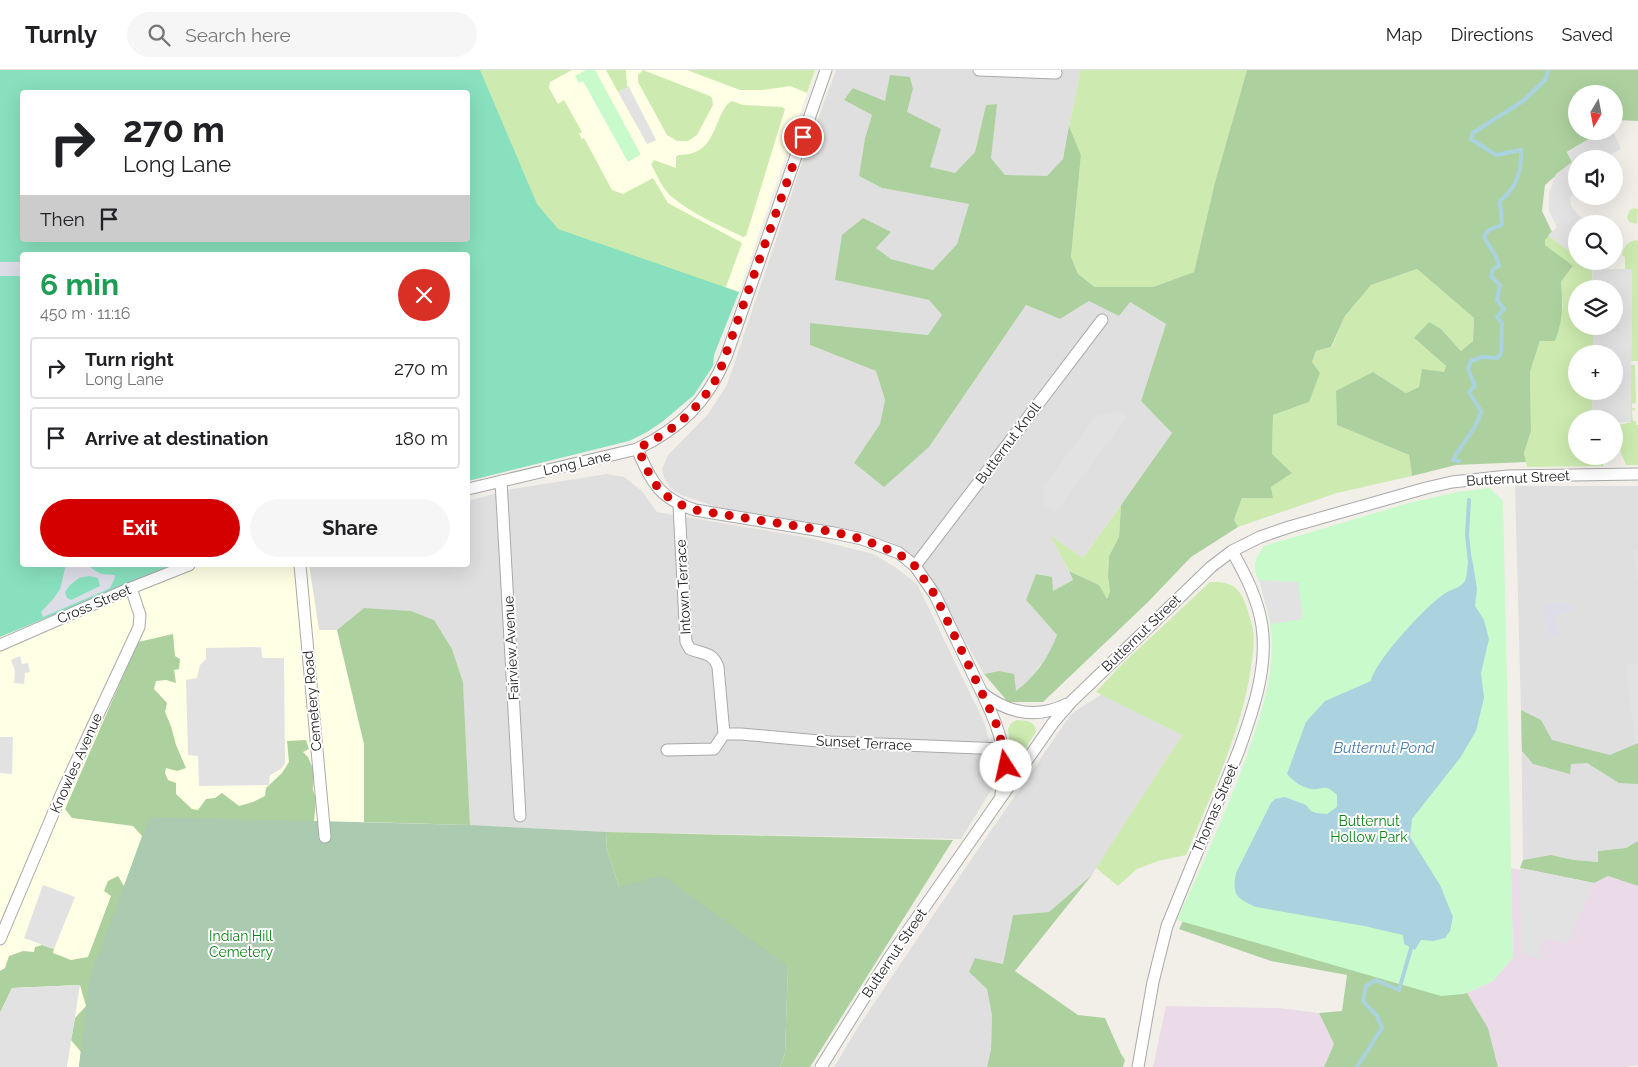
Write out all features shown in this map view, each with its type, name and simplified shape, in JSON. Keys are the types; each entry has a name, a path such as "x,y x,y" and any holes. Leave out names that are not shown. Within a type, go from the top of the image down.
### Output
{"street":[{"name":"Long Lane","path":"501,481 638,448 658,439 697,408 718,376 826,70"},
{"path":"979,70 1056,73"},
{"name":"Butternut Knoll","path":"915,566 1102,320"},
{"path":"638,448 656,485 667,497 679,505 695,510 834,532 862,539 899,554 915,566 935,595 996,723 1006,766 1004,781 994,808"},
{"name":"Butternut Street","path":"822,1067 889,958 1038,745 1071,702 1192,584 1232,551 1260,537 1290,527 1417,490 1452,482 1508,476 1638,474"},
{"path":"470,489 501,481"},
{"name":"Fairview Avenue","path":"501,481 520,816"},
{"name":"Intown Terrace","path":"679,505 686,642 690,649 709,654 716,659 724,734"},
{"name":"Thomas Street","path":"1138,1067 1153,982 1167,926 1239,750 1252,712 1262,670 1262,625 1246,576 1232,551"},
{"name":"Cross Street","path":"0,645 183,567"},
{"name":"Cemetery Road","path":"300,567 325,837"},
{"name":"Knowles Avenue","path":"0,939 64,788 139,627 140,615 131,588"},
{"path":"982,693 994,703 1025,712 1042,713 1071,702"},
{"path":"667,750 714,749 724,734"},
{"name":"Sunset Terrace","path":"724,734 830,742 1003,749"}],"shaded area":[{"path":"480,70 815,70 739,292 558,229"},
{"path":"836,70 1081,70 1063,159 1047,177 1005,175 991,158 986,105 975,152 955,173 930,167 907,112 913,89 885,101 844,100 872,115 865,138 859,176 882,188 969,204 957,244 933,270 891,259 876,248 891,232 835,280 929,300 942,315 929,335 810,323 810,345 876,371 885,400 880,424 854,463 929,447 1026,305 1060,319 1089,301 1130,302 1166,324 1141,401 1172,433 1083,558 1051,536 1073,580 1053,592 1036,575 1026,600 1057,635 1052,649 1028,682 1015,692 999,671 984,674 927,574 893,543 864,533 723,509 681,495 671,489 664,478 662,469 668,455 708,414 727,385 803,160"},
{"path":"628,85 656,140 647,144 618,92 627,88"},
{"path":"1587,140 1617,140 1621,149 1619,150 1570,150"},
{"path":"1568,165 1568,205 1571,205 1578,215 1568,215 1568,250 1548,235 1557,227 1549,211 1549,193 1556,174"},
{"path":"0,262 20,262 20,276 0,276"},
{"path":"1632,269 1631,422 1623,422 1623,410 1592,410 1593,400 1623,400 1623,345 1593,345 1593,335 1623,335 1623,280 1593,280 1593,270"},
{"path":"1119,411 1127,417 1055,513 1045,505 1043,487 1096,416"},
{"path":"607,474 624,477 642,491 657,512 810,538 873,554 895,567 917,584 985,724 995,767 993,787 961,839 607,832 470,825 463,682 452,649 434,620 411,611 364,608 337,630 319,631 309,567 470,567 470,500 512,489"},
{"path":"1515,486 1638,486 1638,841 1626,848 1598,851 1598,862 1574,860 1551,855 1523,860"},
{"path":"1638,549 1638,585 1633,550"},
{"path":"66,567 90,567 101,574 115,575 110,588 43,617 41,612 60,589","holes":["89,576 98,578 100,586 71,600 67,598 65,592 79,578"]},
{"path":"168,567 309,567 319,630 337,630 364,744 364,822 150,817 89,979 79,1067 0,1067 0,637"},
{"path":"1259,580 1298,582 1303,619 1271,624"},
{"path":"1566,602 1566,605 1571,604 1572,612 1555,614 1558,636 1548,637 1543,604"},
{"path":"261,647 262,658 284,658 285,763 281,769 270,775 269,785 199,786 198,756 188,755 186,680 197,678 200,665 206,659 206,648"},
{"path":"20,656 22,664 28,663 30,672 25,673 24,684 14,683 15,671 11,660"},
{"path":"1638,664 1638,743 1635,744 1626,665"},
{"path":"1102,694 1182,735 1092,875 1049,912 1013,915 1003,964 975,958 970,972 987,989 992,1016 991,1050 987,1067 834,1067 860,1024 1071,714"},
{"path":"0,737 13,737 12,774 0,773"},
{"path":"1511,868 1593,883 1608,876 1638,886 1638,1065 1625,1067 1498,1067 1488,1028 1467,993 1493,981 1513,957"},
{"path":"1520,868 1594,883 1567,944 1547,939 1542,944 1539,953 1542,960 1521,953"},
{"path":"43,885 75,897 54,949 24,938"},
{"path":"80,985 67,1067 0,1067 0,1013 12,988"},
{"path":"1166,1006 1279,1008 1319,1013 1334,1044 1324,1067 1153,1067"}],"green space":[{"path":"0,70 480,70 537,204 558,229 739,292 714,355 713,366 694,395 662,422 629,441 470,481 470,252 20,252 20,567 168,567 0,637"},
{"path":"314,70 572,70 550,82 549,88 558,104 564,100 582,132 579,134 582,139 584,138 612,190 623,194 653,178 668,203 742,243 726,287 470,255 468,242 470,242 470,90 271,90"},
{"path":"586,70 595,70 640,153 640,155 628,162 583,81 579,83 575,76"},
{"path":"606,70 626,70 627,88 618,92"},
{"path":"643,70 712,98 713,105 697,135 688,141 677,141 667,135 638,82 638,75"},
{"path":"687,70 815,70 807,93 790,86 763,90 740,90"},
{"path":"1081,70 1247,70 1215,182 1194,272 1153,287 1095,287 1078,274 1071,257 1081,155 1069,126"},
{"path":"1247,70 1638,70 1638,121 1623,120 1623,85 1568,85 1568,140 1587,140 1568,150 1568,165 1545,185 1542,211 1552,232 1545,240 1545,245 1568,262 1568,270 1570,270 1561,282 1562,312 1555,341 1540,341 1530,372 1531,431 1524,453 1526,462 1456,465 1412,476 1409,455 1337,425 1336,391 1373,372 1406,393 1419,387 1422,369 1444,372 1446,366 1414,338 1429,322 1441,329 1461,351 1473,341 1474,318 1417,269 1371,285 1345,316 1331,347 1316,351 1312,362 1320,373 1309,402 1273,415 1272,454 1292,473 1271,487 1273,498 1242,498 1234,520 1238,527 1191,557 1148,602 1043,702 1008,702 984,674 999,671 1014,674 1016,691 1029,680 1040,666 1050,651 1057,635 1026,600 1036,574 1052,577 1053,591 1073,580 1069,571 1099,585 1107,599 1110,591 1108,577 1109,556 1119,537 1121,505 1172,433 1141,401 1166,324 1130,302 1119,316 1089,301 1060,319 1026,305 929,447 884,487 854,463 880,424 885,400 876,371 810,345 810,323 928,335 942,315 929,300 835,280 842,235 863,218 891,232 876,248 891,259 933,270 957,244 969,204 882,188 859,176 865,138 872,115 844,100 853,88 885,101 890,75 910,77 913,89 907,112 941,129 930,167 955,173 975,152 986,105 997,104 991,158 1005,175 1047,176 1063,159 1069,126 1081,155 1071,257 1078,274 1095,287 1153,287 1194,272 1215,182"},
{"path":"732,101 743,105 782,107 785,109 746,236 743,237 697,214 668,194 651,164 654,160 676,168 676,157 678,155 701,149 710,139 724,108"},
{"path":"1638,209 1637,224 1629,222 1627,217 1630,210"},
{"path":"1548,235 1568,250 1568,263 1545,245"},
{"path":"1638,241 1638,361 1631,361 1632,270 1625,269 1625,257 1623,256 1623,250 1630,242"},
{"path":"1417,269 1474,318 1473,341 1461,351 1441,329 1415,339 1446,366 1444,372 1406,393 1373,372 1337,425 1409,455 1412,476 1337,493 1238,527 1234,520 1242,498 1273,498 1271,487 1292,473 1272,454 1273,415 1309,402 1312,362 1316,351 1332,347 1345,316 1371,285"},
{"path":"1571,270 1592,270 1593,280 1568,280 1568,335 1593,335 1593,345 1568,345 1568,400 1593,400 1592,410 1568,410 1568,465 1603,466 1527,467 1524,453 1531,431 1530,372 1540,341 1563,307 1561,282"},
{"path":"1631,365 1635,365 1636,403 1632,404 1632,408 1635,408 1635,410 1632,411 1633,421 1636,421 1636,425 1638,425 1638,465 1626,465 1623,458 1623,424 1631,422"},
{"name":"Butternut Hollow Park","path":"1490,488 1503,501 1513,957 1493,981 1464,994 1441,996 1177,920 1211,845 1242,769 1266,694 1271,663 1272,638 1268,613 1255,571 1257,558 1264,546 1409,503 1457,492"},
{"path":"1121,505 1119,537 1109,556 1108,577 1110,591 1106,600 1099,585 1069,571 1050,535 1083,558"},
{"path":"1210,582 1225,583 1239,591 1253,627 1252,658 1241,715 1186,855 1158,861 1137,869 1118,886 1096,868 1182,735 1096,692 1119,667"},
{"path":"364,608 411,611 434,620 452,649 463,682 470,825 364,822 364,744 337,630"},
{"path":"173,634 175,656 180,659 179,669 174,670 176,683 166,680 156,681 154,689 167,703 165,712 186,768 177,771 166,768 165,773 168,780 176,783 176,794 192,809 198,810 206,799 215,798 222,793 239,806 253,802 265,796 266,788 282,773 289,762 287,741 306,740 309,749 303,752 308,757 314,771 313,790 316,799 314,822 308,822 79,1067 81,1052 71,1040 75,1018 86,1006 80,985 12,988 0,1013 0,971 5,968 9,956 23,951 34,952 35,947 42,945 54,949 53,953 71,960 88,957 111,896 104,891 108,881 118,876 124,886 142,836 133,826 72,818 65,809 138,642"},
{"path":"1521,710 1541,720 1552,740 1610,755 1638,743 1638,784 1619,783 1587,763 1571,764 1570,774 1533,764 1522,751"},
{"path":"1017,720 1032,723 1036,732 1016,762 1012,759 1008,729 1011,723"},
{"name":"Indian Hill Cemetery","path":"150,817 470,825 607,832 606,847 619,887 662,875 788,966 785,1053 780,1067 79,1067 89,979"},
{"path":"607,832 953,840 810,1067 780,1067 785,1053 788,966 619,887 606,847"},
{"path":"1638,841 1638,886 1608,876 1594,883 1520,868 1523,860 1551,855 1574,860 1598,862 1598,851 1626,848"},
{"path":"1092,875 1015,971 1078,1015 1105,1018 1125,1060 1123,1067 987,1067 991,1050 992,1016 987,989 969,972 975,958 1003,964 1013,915 1049,912"},
{"path":"1188,911 1464,978 1467,993 1488,1028 1498,1067 1324,1067 1334,1044 1319,1013 1342,1011 1347,975 1271,961 1179,929"}],"water":[{"name":"Butternut Pond","path":"1470,558 1472,558 1477,589 1475,606 1484,620 1489,639 1481,673 1484,698 1476,731 1460,758 1412,819 1410,837 1440,885 1453,917 1450,931 1445,938 1433,941 1421,940 1415,950 1404,944 1403,935 1364,926 1256,907 1244,901 1235,891 1236,873 1271,803 1275,799 1285,797 1306,805 1311,811 1327,814 1337,807 1337,795 1333,791 1326,788 1311,789 1304,787 1287,774 1306,722 1325,701 1371,681 1391,648 1414,622 1436,600 1464,583"}],"waterway":[{"path":"1459,461 1453,460 1476,424 1481,411 1469,392 1475,386 1468,369 1471,361 1482,357 1497,358 1501,354 1502,323 1497,317 1504,309 1497,300 1500,285 1491,276 1493,269 1499,266 1497,258 1484,236 1489,230 1502,225 1500,201 1511,190 1517,179 1521,158 1521,150 1496,155 1471,139 1473,133 1523,101 1546,79 1548,70"},
{"path":"1469,500 1467,535 1470,562"},
{"path":"1357,1067 1382,1028 1377,1016 1363,1001 1366,986 1376,980 1399,990 1412,945"}],"route":[{"path":"803,137 718,376 697,408 658,439 638,448 648,473 656,485 667,497 679,505 695,510 834,532 862,539 899,554 915,566 935,595 993,716 999,731 1006,766"}]}
